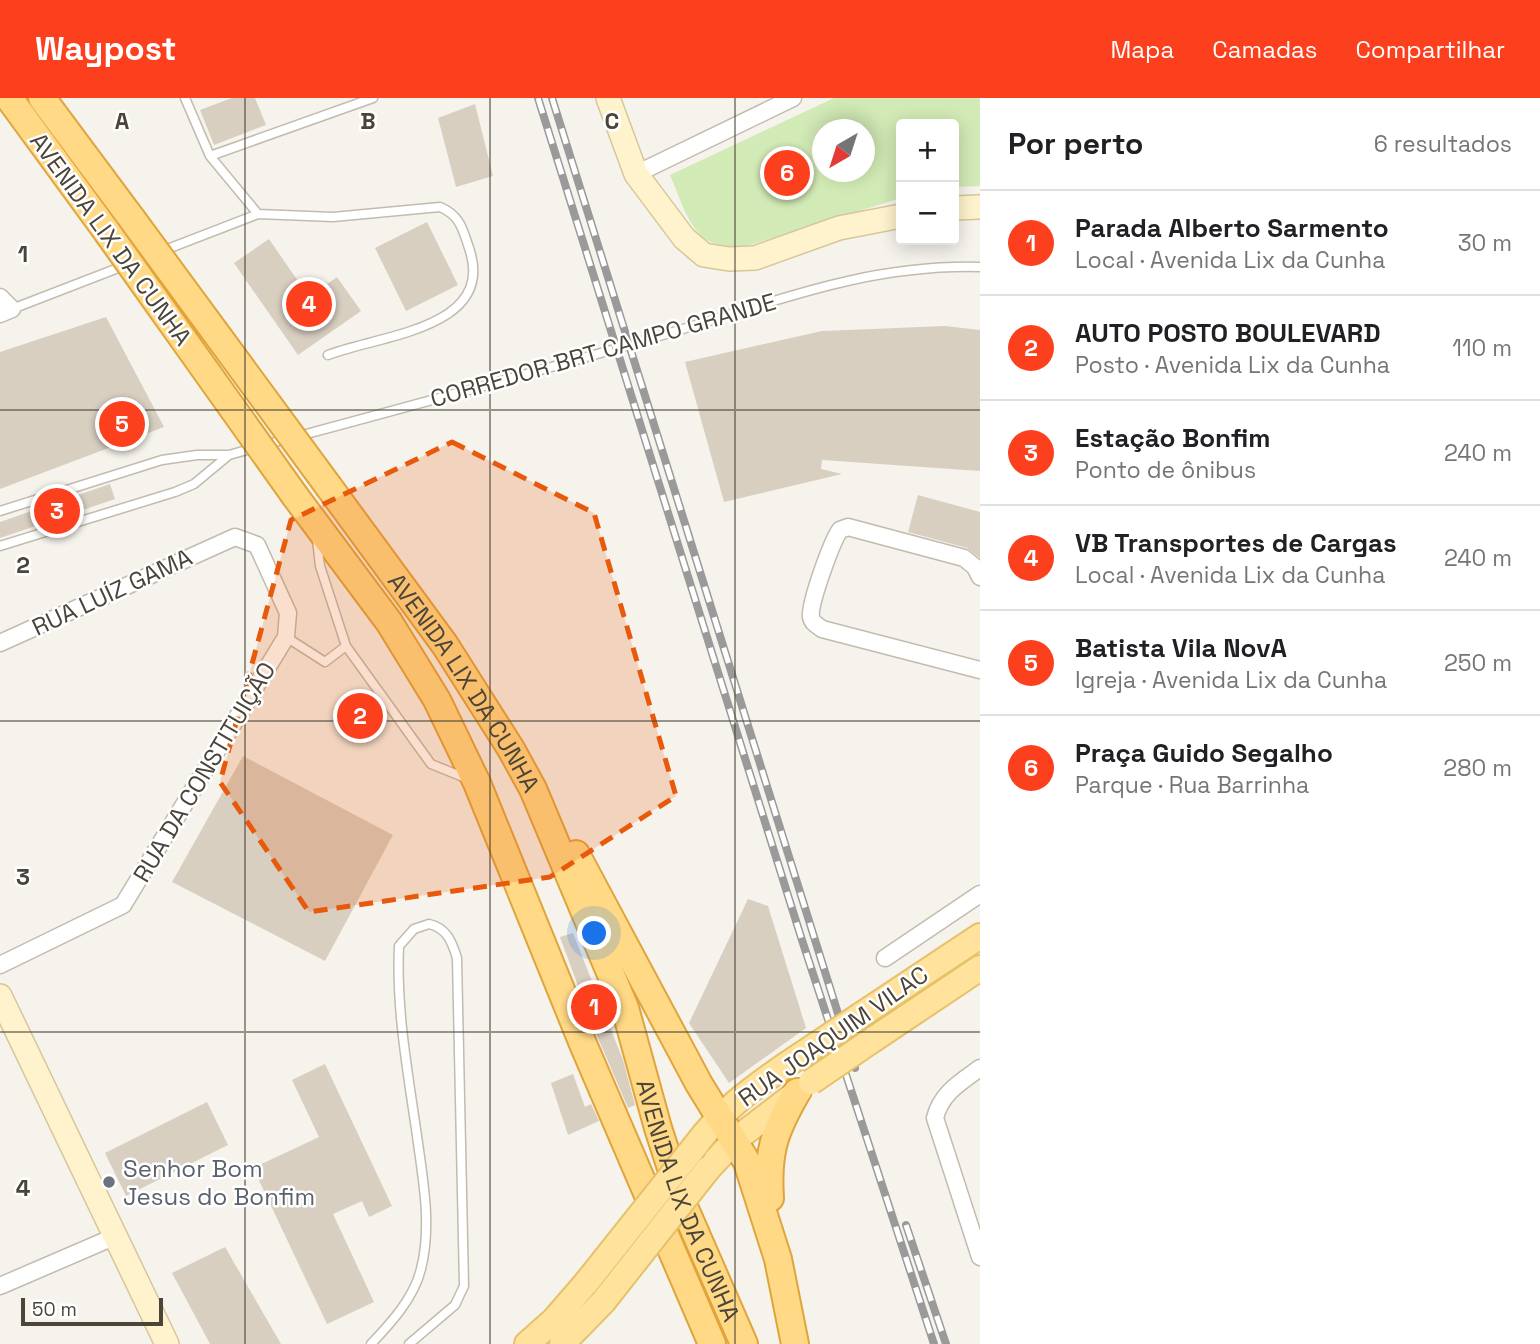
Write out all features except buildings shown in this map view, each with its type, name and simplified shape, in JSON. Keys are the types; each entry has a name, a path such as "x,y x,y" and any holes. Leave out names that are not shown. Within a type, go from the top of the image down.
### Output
{"highway":[{"name":"AVENIDA LIX DA CUNHA","path":"9,98 396,633 437,700 477,783 583,1044 712,1344"},
{"name":"AVENIDA LIX DA CUNHA","path":"44,98 445,645 512,750 533,789 625,1009 682,1202 744,1344"},
{"path":"533,789 580,860 699,1084 754,1178 778,1259"},
{"path":"795,1344 771,1214 768,1164 771,1144 780,1121 804,1087"}],"main road":[{"path":"608,98 636,174 684,238 704,255 729,259 755,258 839,228 896,217"},
{"path":"959,208 980,207"},
{"name":"RUA JOAQUIM VILAC","path":"527,1344 554,1320 586,1283 720,1116 783,1067 980,936"},
{"name":"RUA JOAQUIM VILAC","path":"562,1344 603,1302 734,1140 804,1087 980,968"},
{"path":"0,996 167,1344"}],"street":[{"path":"636,174 793,98"},
{"path":"0,297 6,312"},
{"path":"980,577 970,561 964,558 848,527 840,530 830,548 811,612 814,623 822,629 980,670"},
{"name":"RUA DA CONSTITUIÇÃO","path":"0,965 123,905 286,637 288,613 257,545 241,537 224,540"},
{"name":"RUA LUÍZ GAMA","path":"0,643 224,540"},
{"path":"885,958 980,894"},
{"path":"980,1068 950,1090 940,1102 935,1118 980,1257"},
{"path":"0,1286 116,1236"}],"lane":[{"path":"185,98 210,156 258,214"},
{"path":"210,156 373,98"},
{"path":"6,312 258,214 333,217 440,207 460,222 472,255 475,279 459,306 449,314 409,331 328,355"},
{"name":"CORREDOR BRT CAMPO GRANDE","path":"0,511 162,460 229,455 557,366 849,278 955,266 980,267"},
{"name":"CORREDOR BRT CAMPO GRANDE","path":"0,546 175,492 194,484 229,455"},
{"path":"315,524 320,566 346,646 432,764 477,783"},
{"path":"286,637 325,662 346,646"},
{"path":"371,1344 411,1291 421,1271 424,1248 424,1188 397,993 399,946 414,929 429,924 443,930 449,937 457,958 464,1286 455,1305 409,1344"}],"highlighted area":[{"path":"452,442 594,513 676,796 550,877 309,912 220,782 291,520"}],"green space":[{"path":"834,98 980,98 980,186 959,187 959,119 896,119 896,200 750,245 731,247 705,238 696,230 670,175"}],"railway":[{"path":"538,98 801,937 934,1344"},
{"path":"552,98 855,1068"},
{"path":"906,1225 946,1344"}],"place":[{"name":"Praça Guido Segalho","path":"787,173"},
{"name":"VB Transportes de Cargas","path":"309,304"},
{"name":"Batista Vila NovA","path":"122,424"},
{"name":"Estação Bonfim","path":"57,511"},
{"name":"AUTO POSTO BOULEVARD","path":"360,716"},
{"name":"Parada Alberto Sarmento","path":"594,1007"},
{"name":"Senhor Bom Jesus do Bonfim","path":"109,1182"}]}
